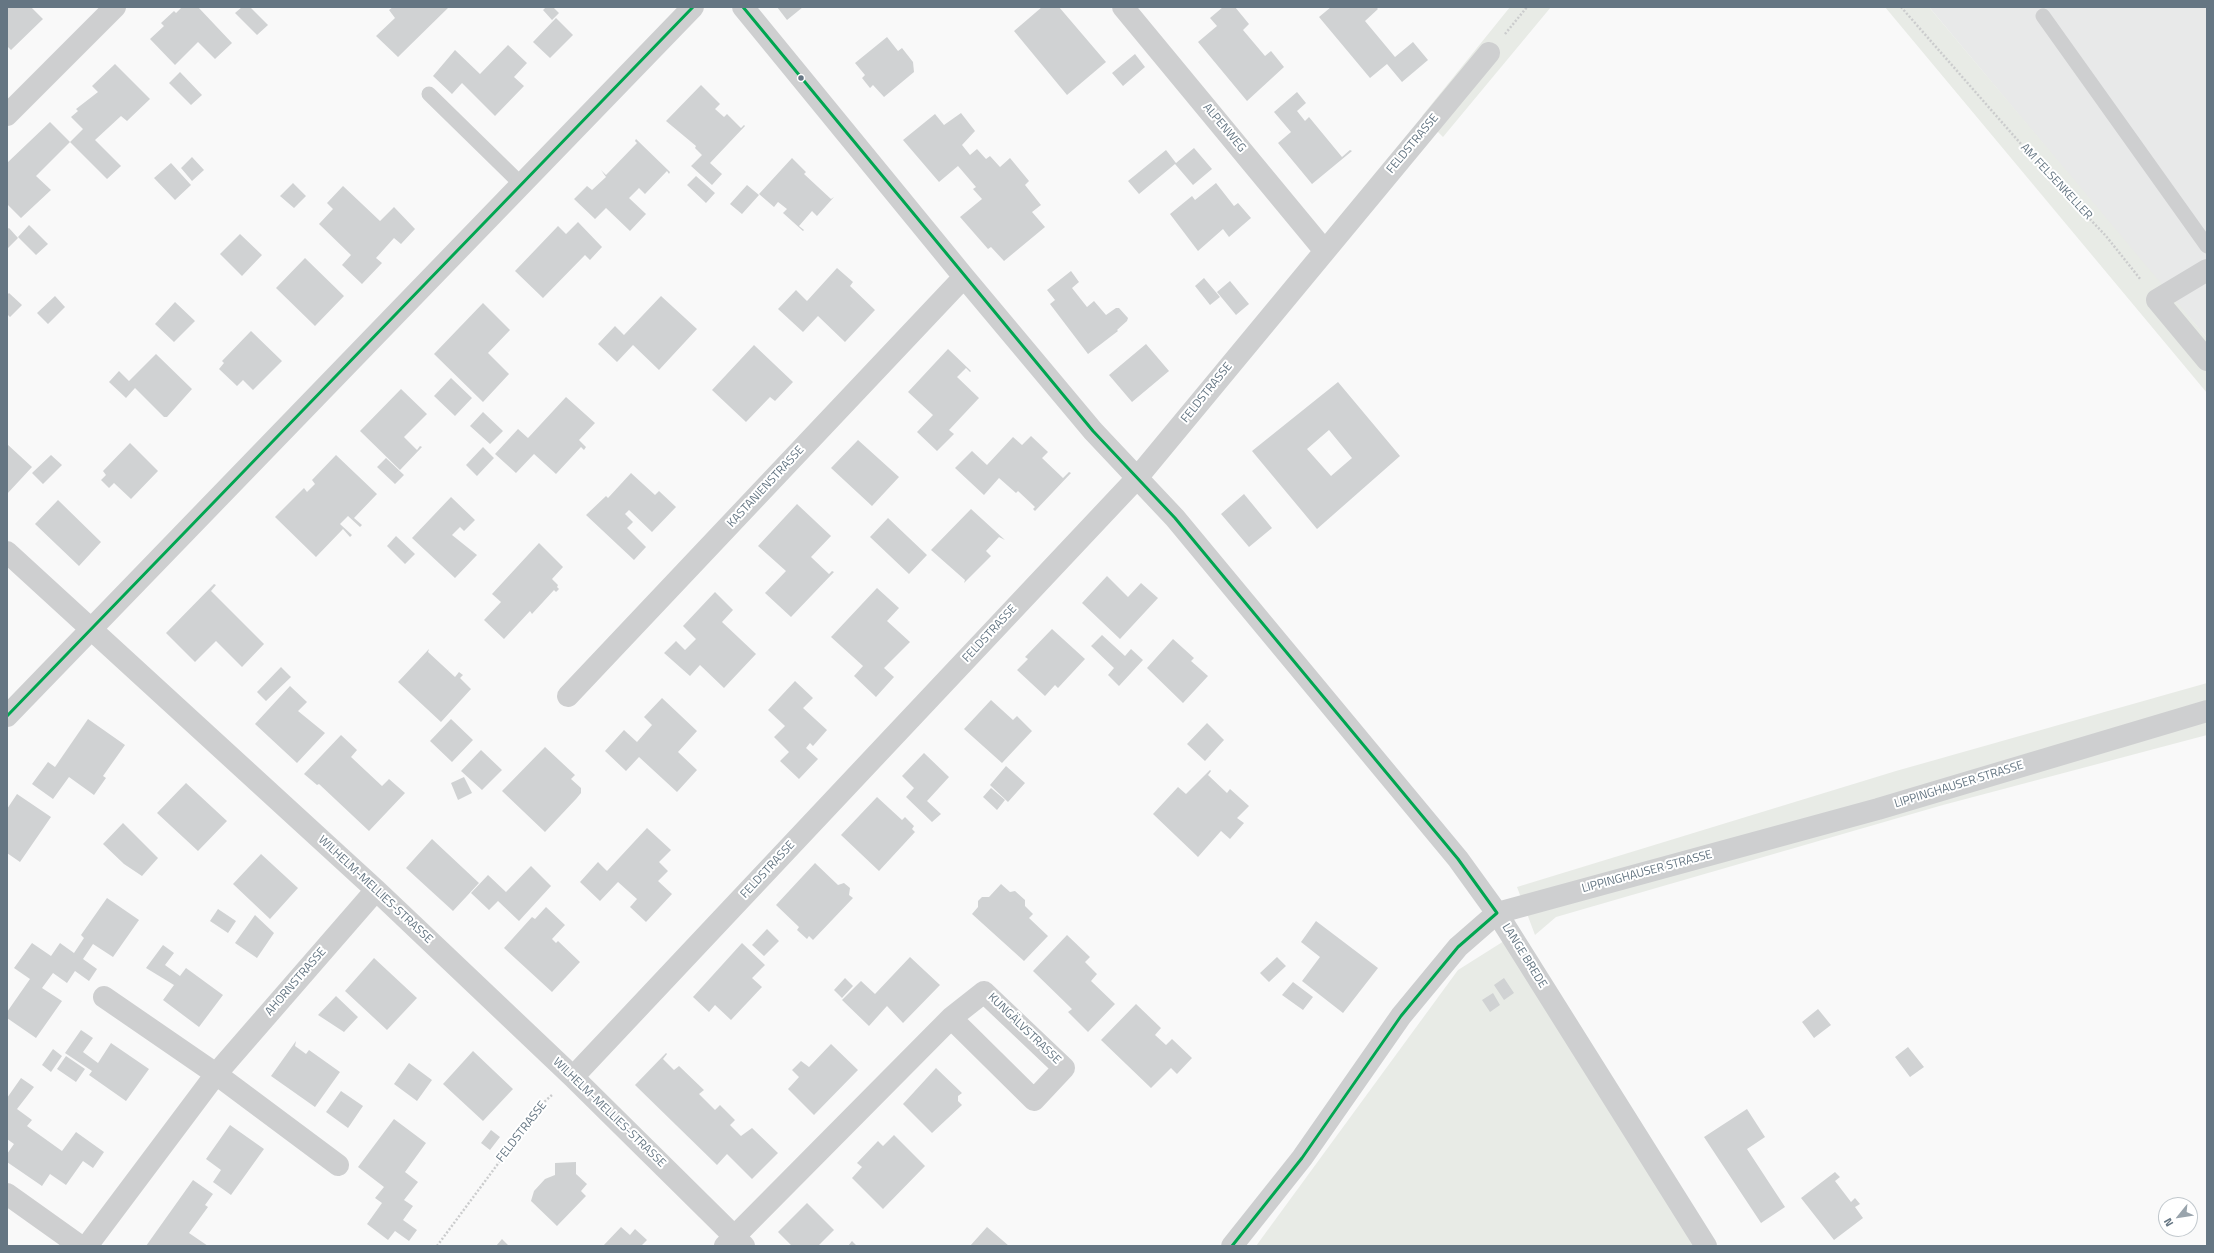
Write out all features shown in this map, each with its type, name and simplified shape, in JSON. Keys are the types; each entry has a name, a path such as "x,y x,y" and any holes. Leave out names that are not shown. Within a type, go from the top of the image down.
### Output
{"street":[{"path":"7,115 115,7"},
{"path":"7,716 522,185 692,7"},
{"name":"LANGE BREDE","path":"743,7 964,277 1094,432 1175,518 1458,859 1497,913 1706,1246"},
{"name":"ALPENWEG","path":"1123,7 1324,250"},
{"name":"FELDSTRASSE","path":"573,1077 1137,478 1324,250 1489,53"},
{"path":"2207,270 2157,300 2207,360"},
{"name":"KASTANIENSTRASSE","path":"568,696 964,277"},
{"name":"WILHELM-MELLIES-STRASSE","path":"7,552 376,890 573,1077 735,1243"},
{"name":"LIPPINGHAUSER STRASSE","path":"1232,1246 1302,1158 1401,1016 1458,947 1497,913 1878,810 2207,711"},
{"name":"AHORNSTRASSE","path":"87,1246 216,1074 376,890"},
{"name":"KUNGÄLVSTRASSE","path":"735,1243 951,1018 984,992 1064,1068 1034,1100 951,1018"},
{"path":"104,997 216,1074 338,1165"},
{"path":"7,1194 80,1246"}],"lane":[{"path":"2043,16 2207,246"},
{"path":"429,94 522,185"}],"path":[{"path":"1489,53 1527,7"},
{"name":"AM FELSENKELLER","path":"1902,7 2049,176 2106,236 2157,300"},
{"name":"FELDSTRASSE","path":"437,1246 543,1103 573,1077"}],"shaded area":[{"path":"1510,7 1551,7 1443,137 1422,116"},
{"path":"1885,7 1929,7 2207,338 2207,393"},
{"path":"1929,7 2207,7 2207,338 2150,272"},
{"path":"2207,683 2207,735 1943,805 1556,917 1535,935 1517,887 1896,771"},
{"path":"1504,941 1694,1246 1256,1246 1458,970"}],"building":[{"path":"7,7 31,7 43,19 11,50 7,46"},
{"path":"182,7 198,7 232,43 215,59 198,42 175,65 150,39 164,26 161,23 174,11 176,13"},
{"path":"242,7 250,7 268,25 257,35 235,13"},
{"path":"393,7 449,7 398,57 376,36 395,18 389,10"},
{"path":"546,7 553,7 559,13 552,20 543,10"},
{"path":"777,7 803,7 787,20"},
{"path":"1042,7 1059,7 1106,62 1067,95 1014,31"},
{"path":"1223,7 1235,7 1249,24 1243,30 1265,56 1271,51 1284,67 1247,101 1198,42 1217,26 1210,18"},
{"path":"1331,7 1376,7 1378,9 1365,21 1395,57 1413,42 1428,60 1402,82 1387,64 1370,78 1319,17"},
{"path":"556,18 573,35 550,58 533,42"},
{"path":"887,37 898,51 902,48 913,62 914,72 884,97 873,85 870,88 862,78 865,75 855,63"},
{"path":"508,45 527,63 514,77 524,86 495,116 462,83 452,94 433,76 455,50 480,74"},
{"path":"1135,54 1145,67 1123,86 1112,73"},
{"path":"115,64 150,99 127,121 121,116 95,140 121,166 107,179 70,142 83,129 71,117 78,111 76,109 98,92 92,86"},
{"path":"180,72 202,95 191,105 169,83"},
{"path":"701,85 720,104 715,109 724,117 727,114 741,128 744,125 745,126 710,163 722,174 712,185 691,166 702,155 695,148 696,146 666,121"},
{"path":"1297,92 1306,103 1297,111 1305,121 1309,117 1342,157 1350,150 1352,151 1312,184 1278,143 1291,132 1274,112"},
{"path":"961,113 975,131 962,145 970,155 977,149 986,159 990,156 1000,167 1010,158 1029,181 1025,185 1041,205 1032,212 1045,227 1004,261 991,247 988,249 960,217 982,199 973,189 976,187 958,166 939,182 903,140 935,114 944,125"},
{"path":"50,122 70,142 36,176 51,190 21,218 7,204 7,163"},
{"path":"636,139 670,172 669,174 667,171 645,194 639,188 629,198 646,214 630,231 606,208 595,219 574,199 587,186 592,190 606,177 601,170 606,175 637,143 635,141"},
{"path":"1194,148 1212,169 1193,185 1175,164 1139,194 1128,181 1166,150 1176,163"},
{"path":"192,157 204,170 192,181 181,168"},
{"path":"792,158 806,172 804,174 831,199 834,197 817,216 812,211 799,226 804,230 803,231 783,213 787,209 778,202 774,207 759,194"},
{"path":"171,163 191,185 175,200 154,178"},
{"path":"696,176 715,193 706,203 687,185"},
{"path":"293,183 306,196 294,208 280,196"},
{"path":"1216,183 1234,206 1238,203 1251,218 1229,237 1223,229 1198,251 1170,214 1192,196 1195,200"},
{"path":"747,185 759,195 742,214 730,204"},
{"path":"343,186 380,221 394,207 415,229 401,244 394,238 376,258 382,263 362,284 342,265 351,255 319,224 333,209 327,203"},
{"path":"578,222 602,247 590,260 585,255 543,298 515,271 558,226 566,234"},
{"path":"29,225 48,244 36,255 18,237"},
{"path":"9,228 18,238 7,249 7,229"},
{"path":"240,234 262,255 242,276 220,254"},
{"path":"305,258 344,296 315,326 276,288"},
{"path":"837,268 853,282 850,286 875,310 845,342 818,316 803,332 778,309 796,290 807,301"},
{"path":"1071,271 1079,282 1072,288 1087,307 1094,301 1106,315 1116,308 1119,308 1128,318 1127,321 1117,330 1118,331 1088,354 1050,304 1055,300 1047,290"},
{"path":"1204,278 1220,297 1210,305 1195,286"},
{"path":"1230,281 1249,304 1236,315 1217,292"},
{"path":"9,293 22,305 10,317 7,314 7,295"},
{"path":"55,296 65,307 48,324 37,313"},
{"path":"661,296 697,329 659,370 633,345 617,362 598,344 615,326 624,335"},
{"path":"175,302 195,321 174,342 155,324"},
{"path":"483,303 510,330 488,353 509,374 483,402 434,354"},
{"path":"251,331 282,361 253,390 243,380 237,386 219,369 224,363 222,361"},
{"path":"1146,344 1169,371 1132,402 1109,375"},
{"path":"754,345 793,382 775,401 770,397 746,422 712,390"},
{"path":"948,349 971,371 970,372 966,368 957,377 979,398 949,430 954,434 937,451 917,432 933,415 908,392"},
{"path":"156,354 192,389 167,417 164,417 135,388 126,398 109,382 119,371 129,381"},
{"path":"451,378 472,398 455,416 434,396"},
{"path":"1338,382 1400,456 1317,529 1252,451","holes":["1329,430 1352,458 1331,476 1307,449"]},
{"path":"401,389 427,414 404,437 417,450 420,446 422,447 400,470 360,431"},
{"path":"566,397 595,423 579,440 586,447 584,450 581,447 556,474 534,454 516,473 495,454 518,429 528,438"},
{"path":"483,412 503,431 490,444 470,426"},
{"path":"1031,436 1048,452 1042,458 1063,478 1069,472 1071,473 1035,511 1033,509 1035,507 1018,491 1016,493 999,478 984,495 955,468 972,451 987,465 1013,437 1022,445"},
{"path":"858,440 899,477 872,506 831,468"},
{"path":"130,443 158,471 131,499 114,483 109,488 101,480 106,475 103,471"},
{"path":"7,444 32,467 7,494"},
{"path":"483,447 494,458 477,476 466,465"},
{"path":"51,455 62,465 43,484 32,473"},
{"path":"336,455 377,494 354,518 362,525 360,527 348,516 340,524 352,535 350,537 343,529 316,557 275,517 304,488 307,492 315,484 312,480"},
{"path":"386,458 404,475 395,484 377,467"},
{"path":"631,473 655,495 659,491 676,507 652,532 629,510 625,514 633,522 627,528 646,547 634,560 586,515 606,496 608,498"},
{"path":"1244,494 1272,528 1249,547 1221,514"},
{"path":"451,497 475,520 464,531 460,527 452,535 477,555 455,578 412,538"},
{"path":"58,500 101,542 79,566 35,524"},
{"path":"797,504 831,536 811,557 829,574 832,571 834,572 791,617 765,593 786,571 758,546"},
{"path":"971,509 1005,540 999,537 986,551 991,556 964,583 965,580 931,550"},
{"path":"888,518 927,555 909,574 870,537"},
{"path":"396,536 415,554 405,564 387,546"},
{"path":"539,543 563,567 552,579 558,585 557,587 559,589 556,592 554,590 532,614 530,611 504,639 484,620 501,602 492,594"},
{"path":"1107,576 1128,597 1141,583 1158,598 1120,639 1082,603"},
{"path":"214,584 216,585 211,591 264,644 242,667 216,641 195,662 166,633"},
{"path":"877,588 899,608 887,621 910,642 884,668 894,677 876,697 854,676 863,666 831,637"},
{"path":"715,592 733,610 722,622 756,654 724,688 700,665 690,676 664,653 676,641 685,650 696,639 683,626"},
{"path":"1052,629 1085,659 1058,688 1055,685 1045,696 1017,670 1028,659 1025,657"},
{"path":"1102,635 1125,656 1131,649 1143,660 1119,686 1108,675 1114,668 1091,646"},
{"path":"1173,639 1194,658 1191,661 1208,676 1183,703 1147,668"},
{"path":"429,649 428,652 455,677 459,672 463,675 460,678 471,689 441,722 398,682"},
{"path":"281,667 291,677 266,701 257,692"},
{"path":"795,681 813,698 803,708 827,730 813,746 810,743 806,748 818,759 799,779 780,761 789,752 774,737 785,726 768,710"},
{"path":"290,686 307,702 298,711 325,733 297,763 255,724"},
{"path":"662,698 697,731 678,752 697,770 677,792 639,757 626,771 605,751 624,730 637,742 652,725 644,717"},
{"path":"991,700 1013,720 1017,716 1032,731 1002,763 964,729"},
{"path":"88,719 125,745 103,776 106,778 94,795 69,777 53,799 32,784 48,762 55,767"},
{"path":"451,719 473,740 452,762 430,741"},
{"path":"1207,723 1224,740 1205,761 1187,744"},
{"path":"341,735 357,750 351,757 382,786 389,779 405,793 369,831 319,784 317,785 304,774"},
{"path":"545,747 575,775 571,779 581,788 581,793 545,832 502,791"},
{"path":"481,750 502,770 482,790 461,771"},
{"path":"924,753 949,777 927,801 941,814 932,822 906,797 914,788 902,776"},
{"path":"1006,766 1025,783 1008,802 990,785"},
{"path":"1210,770 1211,771 1208,775 1227,793 1230,789 1249,806 1237,818 1244,823 1230,839 1221,831 1198,857 1153,814 1178,787 1186,794"},
{"path":"464,777 472,793 458,800 451,783"},
{"path":"186,783 227,821 198,851 157,813"},
{"path":"991,788 1005,800 997,810 983,797"},
{"path":"17,794 51,817 20,862 7,853 7,809"},
{"path":"877,797 902,820 905,817 914,826 912,829 915,832 879,871 841,835"},
{"path":"123,823 158,858 142,876 124,864 103,844"},
{"path":"647,828 671,850 659,862 668,871 658,881 672,894 646,922 630,907 637,899 618,882 600,901 580,882 598,862 607,871"},
{"path":"432,839 479,883 453,911 406,868"},
{"path":"261,854 298,888 270,919 233,884"},
{"path":"815,863 838,885 844,883 850,888 849,895 853,898 813,940 809,936 807,939 797,930 799,927 776,905"},
{"path":"531,866 551,886 519,921 498,901 489,910 471,893 488,875 506,892"},
{"path":"1001,884 1010,892 1015,891 1025,900 1025,906 1033,914 1029,918 1048,936 1024,961 972,914 978,907 978,901 982,897 989,897"},
{"path":"107,898 139,920 113,957 93,944 83,959 97,969 89,981 75,971 67,983 53,973 42,988 62,1001 36,1038 7,1018 7,1012 30,979 14,968 32,943 51,956 60,943 74,953 84,938 81,935"},
{"path":"546,907 565,925 552,939 556,943 558,941 580,962 552,992 504,948 532,917 535,919"},
{"path":"218,909 236,921 228,933 210,921"},
{"path":"255,915 274,933 257,958 235,943"},
{"path":"1316,921 1378,968 1343,1013 1302,981 1320,957 1301,942"},
{"path":"767,929 779,941 764,956 752,945"},
{"path":"1067,935 1090,957 1085,962 1097,974 1091,981 1115,1004 1088,1032 1068,1012 1072,1009 1033,971"},
{"path":"742,943 765,965 752,978 762,987 731,1020 715,1005 709,1012 693,997"},
{"path":"163,945 174,953 165,965 180,976 186,968 223,995 199,1027 163,1000 174,985 146,968"},
{"path":"910,957 940,985 903,1023 887,1006 869,1026 842,1000 861,981 875,994"},
{"path":"1277,957 1286,966 1269,982 1260,973"},
{"path":"374,958 417,998 387,1030 345,991"},
{"path":"845,978 853,986 842,998 834,990"},
{"path":"1504,978 1514,993 1504,1000 1494,985"},
{"path":"1293,982 1313,997 1303,1010 1282,995"},
{"path":"1493,993 1500,1005 1490,1012 1482,1000"},
{"path":"336,996 358,1017 344,1032 318,1015"},
{"path":"1136,1004 1161,1028 1155,1035 1166,1045 1172,1039 1192,1058 1177,1074 1171,1068 1151,1088 1101,1040"},
{"path":"1818,1009 1831,1025 1814,1038 1802,1022"},
{"path":"81,1030 93,1038 83,1052 98,1063 111,1043 149,1069 126,1101 89,1075 92,1071 65,1053"},
{"path":"296,1041 295,1046 306,1054 309,1050 340,1072 315,1107 271,1076"},
{"path":"831,1044 858,1070 814,1115 788,1089 799,1077 792,1070 801,1061 809,1067"},
{"path":"1908,1047 1924,1067 1910,1077 1895,1057"},
{"path":"53,1049 62,1056 51,1072 42,1065"},
{"path":"473,1051 513,1089 483,1121 443,1084"},
{"path":"666,1053 667,1054 663,1059 674,1070 679,1066 704,1090 699,1094 715,1110 720,1105 735,1120 730,1125 741,1136 752,1128 778,1153 752,1179 727,1154 717,1165 635,1085"},
{"path":"66,1056 85,1069 76,1082 57,1069"},
{"path":"409,1063 432,1080 417,1101 394,1084"},
{"path":"936,1068 962,1093 958,1096 958,1101 962,1105 932,1133 903,1104"},
{"path":"21,1078 34,1087 17,1109 32,1120 27,1126 62,1151 76,1132 104,1152 93,1168 83,1161 66,1185 50,1174 42,1186 7,1162 7,1154 14,1144 7,1139 7,1098"},
{"path":"341,1091 363,1106 348,1128 326,1112"},
{"path":"1747,1109 1765,1137 1747,1149 1785,1207 1761,1223 1704,1137"},
{"path":"394,1119 426,1143 405,1172 418,1182 404,1200 413,1206 403,1220 417,1230 409,1241 395,1231 388,1240 367,1224 382,1203 375,1198 384,1187 358,1167"},
{"path":"230,1125 264,1149 231,1195 213,1182 221,1170 206,1159"},
{"path":"491,1130 500,1137 490,1150 481,1143"},
{"path":"894,1135 925,1166 883,1209 852,1178 862,1167 857,1163 878,1141 883,1146"},
{"path":"576,1162 576,1174 587,1184 581,1191 586,1196 557,1226 531,1201 534,1191 545,1179 555,1175 555,1163"},
{"path":"1835,1172 1840,1177 1835,1181 1851,1202 1855,1198 1860,1204 1855,1207 1863,1218 1834,1240 1801,1198"},
{"path":"193,1180 213,1194 205,1205 208,1207 189,1233 208,1246 146,1246"},
{"path":"807,1203 834,1230 818,1246 792,1246 778,1232"},
{"path":"621,1227 630,1235 635,1229 647,1240 641,1246 603,1246"},
{"path":"987,1227 1009,1246 970,1246"},
{"path":"502,1239 509,1246 496,1246"},
{"path":"852,1241 857,1246 848,1246"}],"transit line":[{"path":"7,716 693,7"},
{"path":"743,7 1093,431 1175,518 1458,859 1497,913"},
{"path":"1232,1246 1302,1158 1401,1016 1458,947 1497,913"}]}
